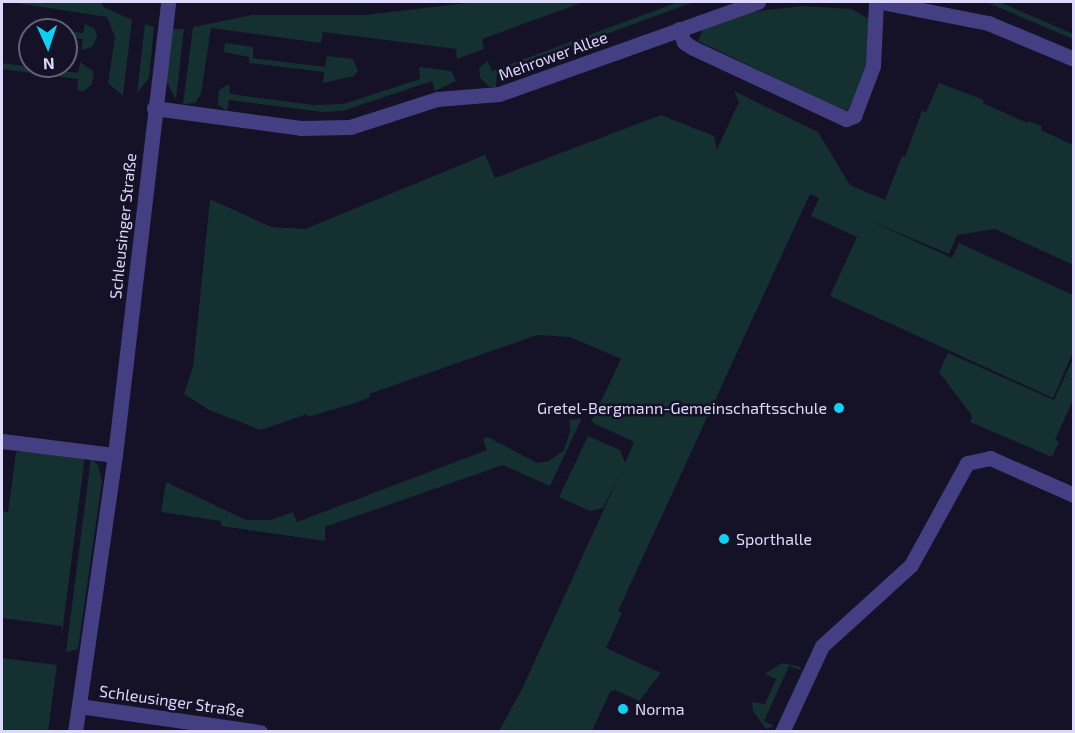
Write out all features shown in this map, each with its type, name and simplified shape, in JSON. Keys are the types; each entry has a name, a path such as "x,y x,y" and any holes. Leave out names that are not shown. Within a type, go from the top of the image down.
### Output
{"street":[{"name":"Schleusinger Straße","path":"75,732 115,454 168,2"},
{"name":"Mehrower Allee","path":"154,108 301,128 350,128 437,99 499,94 758,2"},
{"path":"679,29 684,42 693,48 846,119 854,116 873,66 878,2 988,22 1074,59"},
{"path":"2,441 115,454"},
{"path":"782,732 822,646 911,566 967,463 990,458 1074,495"},
{"name":"Schleusinger Straße","path":"79,706 260,732"}],"green space":[{"path":"10,2 101,2 104,7 132,20 123,96 108,83 115,37 107,17"},
{"path":"475,2 584,2 482,39 484,49 457,59 456,49 323,32 321,43 211,28 201,94 195,103 183,104 193,27 252,15 365,15"},
{"path":"678,2 694,2 497,74 496,87 490,87 480,78 479,68 488,61 492,71"},
{"path":"986,2 1000,2 1073,34 1073,39"},
{"path":"802,6 852,9 869,19 871,51 850,110 843,110 698,41 703,29 750,12"},
{"path":"85,24 95,29 97,37 92,47 81,50 83,39 78,38 78,32 83,33"},
{"path":"145,24 154,27 149,78 137,93"},
{"path":"173,29 184,29 176,99 165,79"},
{"path":"225,43 253,47 253,58 325,67 327,56 353,59 358,71 354,76 323,83 324,72 249,63 249,57 224,52"},
{"path":"80,62 94,72 92,84 84,91 77,90 78,79 70,78 78,78"},
{"path":"2,63 18,65 18,71 2,69"},
{"path":"419,67 451,71 456,81 435,91 432,81 342,111 322,112 229,100 227,111 218,105 219,90 229,84 230,94 314,105 343,104 420,79"},
{"path":"939,83 984,100 983,103 1027,123 1029,121 1042,126 1041,130 1073,145 1073,265 995,229 957,235 949,254 868,220 952,258 959,243 1073,295 1073,352 1053,398 830,296 857,237 811,216 819,198 810,194 618,611 622,613 606,648 661,673 639,701 615,690 610,692 592,731 499,731 522,689 620,474 603,508 590,511 559,497 588,436 620,450 625,463 634,442 591,422 621,359 570,337 537,335 369,394 370,397 355,403 308,417 307,414 261,430 209,410 184,394 193,367 210,199 271,227 305,229 485,155 495,178 661,115 714,136 717,149 739,102 734,91 818,132 850,185 885,200 902,156 905,157 922,111 926,112"},
{"path":"948,353 1054,400 1073,359 1073,400 1055,440 1059,442 1052,457 970,422 972,416 939,372"},
{"path":"582,418 550,486 503,465 325,527 325,541 221,526 221,521 161,512 166,482 246,520 270,520 293,512 297,522 487,450 483,439 488,437 537,463 549,461 564,450 570,431 569,420"},
{"path":"30,449 85,456 61,641 62,626 2,618 2,511 8,512 16,452"},
{"path":"91,458 98,465 102,481 78,649 66,652"},
{"path":"2,658 57,665 48,731 2,731"},
{"path":"782,663 801,667 800,670 789,666 764,721 774,726 766,729 753,711 752,702 765,704 776,679 765,674"}],"place":[{"name":"Gretel-Bergmann-Gemeinschaftsschule","path":"839,408"},
{"name":"Sporthalle","path":"724,539"},
{"name":"Norma","path":"623,709"}]}
